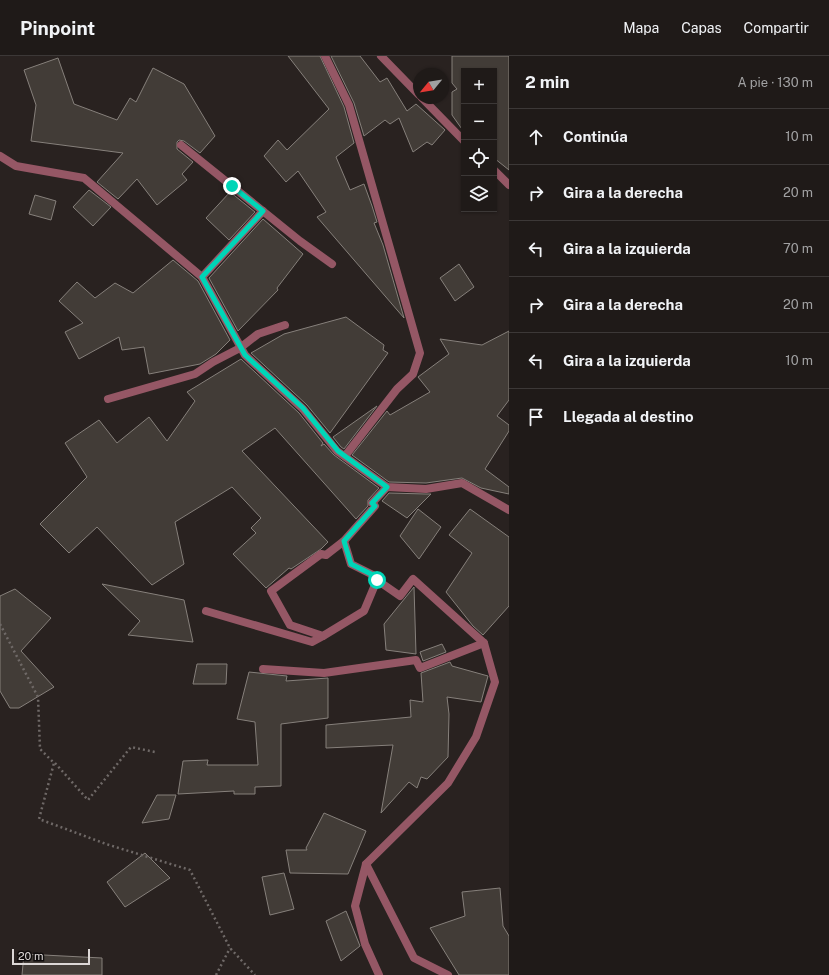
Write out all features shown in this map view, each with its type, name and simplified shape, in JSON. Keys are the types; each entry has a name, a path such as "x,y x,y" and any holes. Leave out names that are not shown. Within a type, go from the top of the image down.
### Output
{"street":[{"path":"325,56 349,105 420,353 413,374 397,389 345,456"},
{"path":"381,56 413,89"},
{"path":"428,104 462,140"},
{"path":"181,145 332,264"},
{"path":"0,156 16,166 84,178 202,277 245,355 303,408 338,451 387,487 426,489 462,483 509,510"},
{"path":"497,173 509,185"},
{"path":"202,277 263,211"},
{"path":"108,399 195,374 213,362 240,348 258,334 285,325"},
{"path":"323,636 290,625 271,591 321,554 326,555 344,541 375,506 372,503 387,487"},
{"path":"344,541 351,564 377,577 377,580 400,596 413,579 484,643 495,682 476,737 448,783 366,864 355,906 365,944 379,975"},
{"path":"206,611 312,642 364,611 377,580"},
{"path":"263,669 324,672 416,660 420,668 484,643"},
{"path":"366,864 414,958 448,975"}],"path":[{"path":"0,624 38,698 40,749 88,800 131,747 155,752"},
{"path":"54,763 39,819 106,844 190,870 230,948 255,975"},
{"path":"216,975 230,948"}],"building":[{"path":"288,56 320,56 344,107 354,143 336,157 350,190 364,184 377,222 374,223 383,245 404,318 317,217 326,212 298,171 286,182 264,156 278,140 287,150 329,109"},
{"path":"331,56 360,56 380,82 387,78 407,111 416,104 445,130 432,145 427,142 413,152 399,118 390,124 385,120 364,136 354,103"},
{"path":"452,56 509,56 509,170 497,160 497,68 461,68 461,128 452,115 452,92 457,89 452,83"},
{"path":"58,58 74,104 117,120 130,98 136,102 153,68 184,84 215,136 200,153 184,141 179,140 177,142 177,149 193,162 182,174 187,180 157,205 137,179 118,199 97,182 123,153 31,141 36,105 24,70"},
{"path":"89,190 111,207 93,226 73,207"},
{"path":"230,192 255,212 229,240 206,218"},
{"path":"35,195 56,201 51,220 29,214"},
{"path":"263,219 303,254 277,288 278,290 238,331 209,278"},
{"path":"173,260 198,281 230,340 216,354 200,364 149,374 144,347 122,350 119,337 79,359 65,332 83,323 59,301 77,282 95,298 115,283 133,293"},
{"path":"459,264 474,287 455,301 440,278"},
{"path":"346,317 384,345 383,350 388,353 330,433 307,405 251,353 284,334"},
{"path":"509,331 509,400 497,416 509,425 509,431 485,469 509,487 509,494 481,488 462,478 426,483 389,482 352,455 387,411 390,415 430,392 418,377 449,354 440,339 482,345"},
{"path":"241,359 299,413 323,443 321,446 324,444 334,455 379,488 368,500 368,506 356,519 275,428 242,451 328,542 321,549 291,569 289,568 266,588 233,554 256,533 251,528 261,518 232,487 175,522 184,564 152,585 97,527 69,553 40,524 87,477 65,443 99,420 117,443 149,417 167,441 195,401 187,392"},
{"path":"377,406 344,449 341,447 333,437"},
{"path":"389,493 431,494 407,518 382,501"},
{"path":"418,509 441,527 419,559 400,536"},
{"path":"470,509 509,537 509,606 483,635 473,626 446,592 472,553 449,535"},
{"path":"102,584 184,600 193,642 128,635 140,621"},
{"path":"414,587 416,654 386,650 384,624"},
{"path":"15,589 51,618 21,651 54,687 19,708 10,708 0,691 0,596"},
{"path":"442,644 446,652 423,661 420,652"},
{"path":"450,662 452,666 488,676 481,702 447,697 449,714 448,757 427,779 421,777 417,788 409,782 381,813 393,745 326,748 326,725 411,717 410,700 423,702 421,673"},
{"path":"197,664 227,664 226,684 193,684"},
{"path":"249,672 287,676 286,681 328,678 328,718 281,724 281,786 255,787 255,794 234,794 234,791 178,794 183,761 208,760 207,765 258,765 255,722 237,719"},
{"path":"157,795 176,795 169,819 142,823"},
{"path":"324,813 366,831 348,874 290,873 286,850 307,850 306,848"},
{"path":"145,853 170,878 125,907 107,882"},
{"path":"284,873 294,909 270,915 262,877"},
{"path":"500,888 503,926 509,936 509,975 459,975 430,928 465,916 462,892"},
{"path":"346,911 360,946 341,961 326,921"},
{"path":"24,954 102,958 102,975 22,975"}],"route":[{"path":"232,186 263,211 202,277 245,355 282,387 303,408 338,451 387,487 372,503 375,506 344,541 351,564 377,577 377,580"}]}
